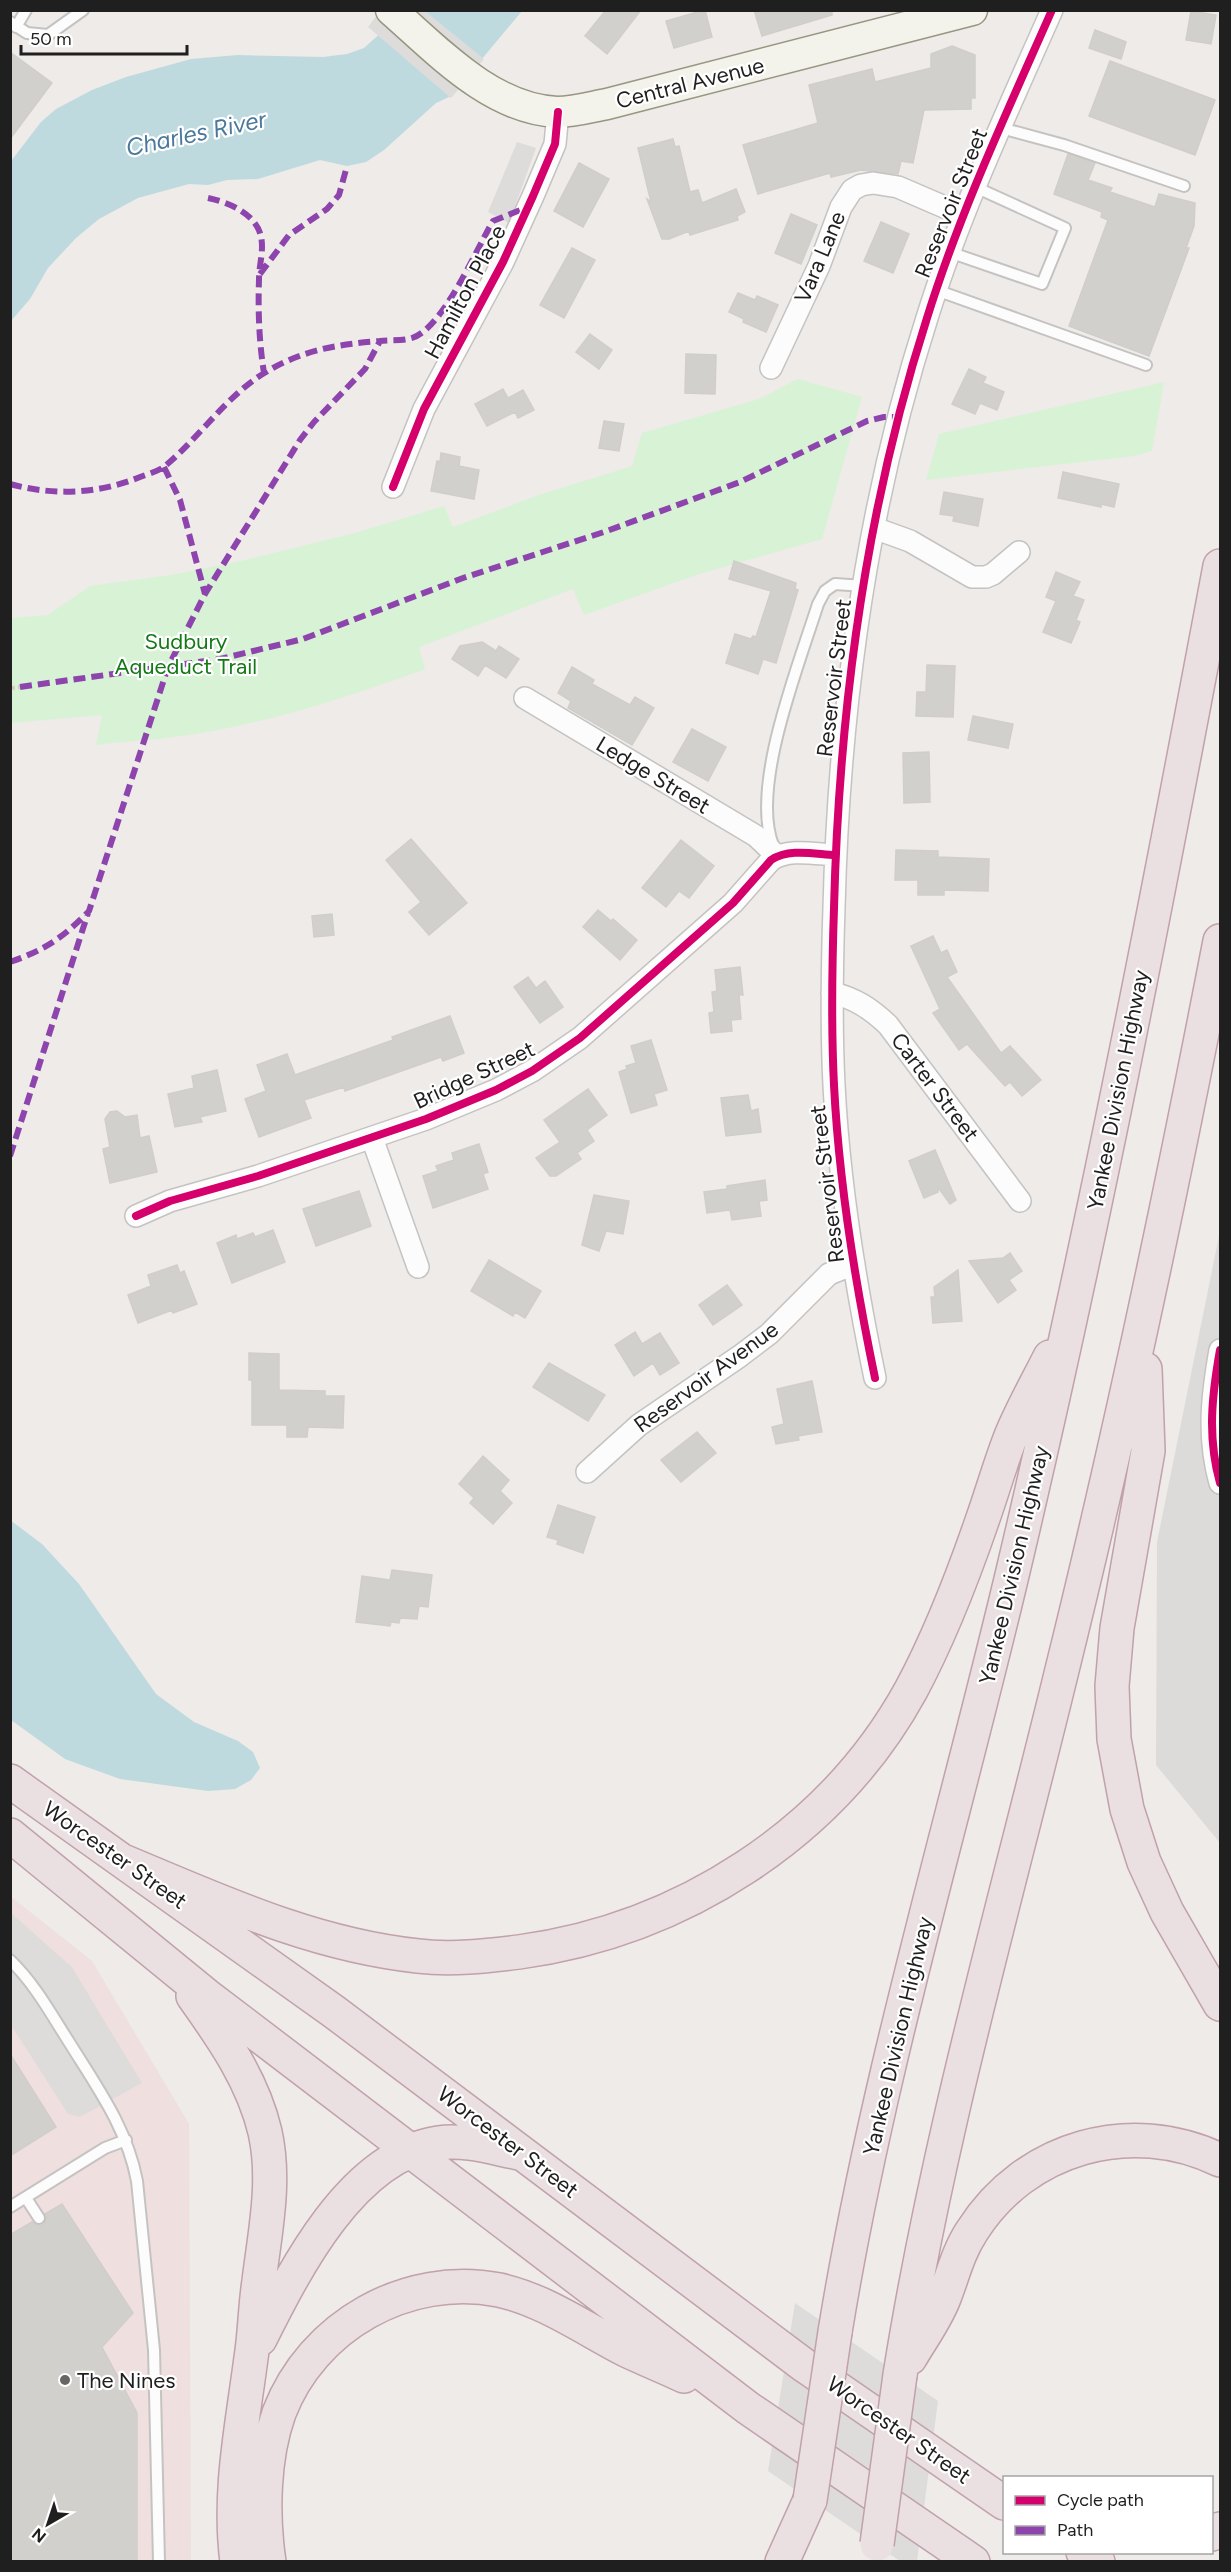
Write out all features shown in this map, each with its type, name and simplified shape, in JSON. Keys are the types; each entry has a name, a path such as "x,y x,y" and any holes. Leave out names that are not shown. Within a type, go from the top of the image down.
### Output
{"highway":[{"name":"Yankee Division Highway","path":"804,2562 810,2500 835,2332 855,2221 887,2072 986,1682 1072,1312 1113,1116 1221,566"},
{"path":"876,2553 900,2375 920,2260 957,2084 1086,1573 1144,1322 1221,941"},
{"path":"123,1860 238,1908 307,1933 352,1946 422,1957 507,1953 582,1940 654,1915 720,1883 768,1851 814,1815 867,1758 896,1717 928,1657 960,1584 1011,1436 1072,1312"},
{"path":"1144,1322 1148,1451 1116,1628 1112,1686 1114,1739 1127,1809 1144,1863 1167,1912 1221,2004"},
{"name":"Worcester Street","path":"10,1781 314,1998 524,2153 805,2366 1003,2502"},
{"name":"Worcester Street","path":"10,1835 170,1966 739,2401 972,2562"},
{"path":"10,1848 77,1889"},
{"path":"170,1966 236,2061 255,2099 265,2132 270,2192 251,2357 235,2468 234,2530 237,2562"},
{"path":"900,2375 944,2299 957,2260 972,2231 991,2205 1028,2173 1069,2151 1118,2140 1166,2142 1200,2151 1221,2160"},
{"path":"251,2357 297,2270 328,2223 374,2173 410,2151 449,2142 524,2153"},
{"path":"268,2562 267,2476 275,2427 286,2399 307,2362 327,2341 364,2313 390,2300 432,2289 460,2287 486,2288 512,2293 550,2309 626,2349 739,2401"},
{"path":"782,2562 810,2500"},
{"path":"1085,2554 1098,2562"}],"main road":[{"name":"Central Avenue","path":"391,10 470,77 511,100 535,108 558,112 619,101 972,10"}],"street":[{"name":"Reservoir Street","path":"875,1378 854,1264 836,1116 832,993 837,804 843,736 874,528 898,417 949,252 1052,10"},
{"name":"Hamilton Place","path":"393,487 421,415 503,262 531,202 555,144 558,112"},
{"name":"Vara Lane","path":"771,368 819,266 840,207 852,190 861,185 873,183 892,186 963,216"},
{"path":"874,528 899,536 965,574 980,578 993,574 1019,552"},
{"name":"Ledge Street","path":"525,698 756,836 777,856"},
{"path":"777,856 793,853 835,855"},
{"name":"Bridge Street","path":"136,1216 170,1201 258,1176 372,1138 481,1097 549,1061 580,1038 733,903 765,866 777,856"},
{"name":"Carter Street","path":"832,993 843,995 865,1005 888,1025 1020,1201"},
{"path":"372,1138 418,1267"},
{"name":"Reservoir Avenue","path":"587,1472 639,1425 769,1334 829,1274 854,1264"},
{"path":"1220,1475 1211,1410 1221,1350"}],"lane":[{"path":"26,10 13,24 34,35 48,35 83,10"},
{"path":"1001,128 1064,145 1184,186"},
{"path":"949,252 1042,284 1065,228 975,187"},
{"path":"936,290 1146,366"},
{"path":"777,856 767,824 770,769 818,604 825,591 835,584 864,586"},
{"path":"10,1960 38,1993 114,2114 126,2140 137,2181 154,2350 159,2562"},
{"path":"10,2207 105,2148 126,2140"},
{"path":"26,2198 39,2218"}],"path":[{"path":"12,687 20,687"}],"shaded area":[{"path":"517,142 536,148 509,223 488,212"},
{"path":"1220,1231 1220,1843 1156,1765 1157,1542"},
{"path":"10,1896 92,1961 189,2124 191,2561 11,2561"},
{"path":"10,1912 72,1967 142,2083 80,2117 68,2114 11,2025"}],"green space":[{"name":"Sudbury Aqueduct Trail","path":"798,379 862,397 822,539 699,574 584,615 573,589 419,647 425,669 342,698 230,728 96,745 102,715 11,723 11,618 48,615 90,586 171,575 241,561 355,533 444,506 453,527 539,495 632,466 642,433 759,399"},
{"path":"1164,382 1152,451 1134,456 926,480 939,434"}],"water":[{"name":"Charles River","path":"405,11 522,11 451,96 436,103 384,150 366,162 347,166 320,160 258,179 227,180 208,185 189,184 138,198 99,219 76,238 48,268 30,299 11,321 11,161 41,122 56,109 92,90 126,77 191,59 238,55 323,57 347,54 364,48"},
{"path":"10,1520 42,1544 79,1584 156,1694 194,1722 238,1741 253,1752 260,1768 251,1780 235,1789 208,1791 120,1779 65,1759 11,1720"}],"pier":[{"path":"380,11 425,11 484,59 451,98 368,27"},
{"path":"795,2303 938,2401 917,2561 900,2561 768,2471"}],"building":[{"path":"606,10 641,10 607,54 585,36"},
{"path":"705,10 712,37 674,48 666,21"},
{"path":"754,10 832,10 832,15 762,36"},
{"path":"1191,11 1216,15 1211,44 1186,40"},
{"path":"1095,30 1126,42 1121,59 1089,48"},
{"path":"952,46 975,55 975,98 971,98 971,109 924,110 913,163 901,161 898,174 861,170 831,177 830,173 758,194 743,145 818,123 809,85 872,69 875,82 931,68 931,54"},
{"path":"10,52 52,83 10,139"},
{"path":"1110,61 1215,100 1195,155 1089,116"},
{"path":"673,139 675,147 679,146 690,192 698,190 702,203 736,189 745,212 737,216 738,220 690,235 689,231 669,239 662,239 647,199 651,202 638,148"},
{"path":"1068,154 1095,163 1088,180 1112,188 1110,192 1155,207 1159,194 1195,203 1194,226 1186,248 1189,248 1149,356 1069,326 1108,220 1101,217 1102,212 1054,194"},
{"path":"579,163 609,179 583,227 554,211"},
{"path":"791,214 817,225 801,264 775,253"},
{"path":"881,222 909,234 893,273 864,261"},
{"path":"572,248 595,260 564,318 540,305"},
{"path":"738,293 755,300 757,296 778,305 766,332 743,322 744,319 729,312"},
{"path":"590,334 612,350 599,369 576,352"},
{"path":"686,354 716,355 715,394 685,393"},
{"path":"969,369 986,377 983,383 1004,392 997,410 980,403 975,414 952,404"},
{"path":"503,389 508,398 523,390 534,410 518,418 515,412 487,426 475,404"},
{"path":"604,421 624,424 619,451 599,448"},
{"path":"441,453 460,457 459,466 479,470 474,499 431,491 437,461 440,462"},
{"path":"1063,472 1119,484 1114,507 1101,504 1101,507 1058,498"},
{"path":"944,492 983,499 978,526 953,521 954,516 940,514"},
{"path":"734,561 796,583 795,589 798,590 776,663 763,659 758,674 726,663 735,634 751,639 753,636 756,637 771,591 729,579"},
{"path":"1056,572 1080,582 1073,596 1084,600 1076,620 1080,622 1071,643 1043,632 1056,601 1046,597"},
{"path":"482,642 496,651 499,646 519,659 506,678 485,665 478,676 452,659 460,646"},
{"path":"927,665 955,666 953,717 916,716 917,692 926,692"},
{"path":"572,667 594,680 592,684 630,705 635,697 654,708 632,745 568,708 571,701 558,693"},
{"path":"973,716 1013,724 1008,748 968,740"},
{"path":"692,729 726,747 708,781 673,762"},
{"path":"929,752 930,802 904,803 903,753"},
{"path":"411,839 467,903 429,935 409,912 421,902 386,860"},
{"path":"681,840 714,866 689,898 679,891 666,907 642,888"},
{"path":"896,850 938,851 938,857 989,859 988,891 944,890 944,895 918,895 918,880 895,880"},
{"path":"598,910 611,921 613,919 637,940 620,960 583,927"},
{"path":"332,914 334,935 314,937 312,916"},
{"path":"933,936 941,953 947,950 957,972 947,977 1001,1053 1010,1046 1041,1080 1022,1096 1010,1082 1005,1086 967,1044 959,1050 933,1013 940,1009 911,946"},
{"path":"740,967 743,995 739,995 741,1019 731,1020 732,1031 711,1033 709,1013 714,1012 712,992 717,991 715,970"},
{"path":"528,977 536,988 545,981 563,1007 540,1023 514,987"},
{"path":"450,1016 464,1053 443,1061 441,1057 345,1091 344,1087 304,1100 311,1118 259,1137 245,1099 266,1091 257,1065 287,1054 295,1075 393,1040 392,1037"},
{"path":"651,1040 667,1090 654,1094 657,1105 631,1113 619,1072 627,1069 626,1066 636,1063 631,1046"},
{"path":"217,1070 226,1111 200,1117 202,1122 175,1127 168,1094 194,1088 192,1076"},
{"path":"588,1089 607,1115 587,1130 594,1141 577,1153 581,1159 556,1176 550,1176 536,1158 560,1142 544,1120"},
{"path":"748,1095 751,1111 758,1109 761,1132 726,1136 721,1098"},
{"path":"117,1111 125,1117 137,1115 140,1138 149,1136 157,1172 110,1183 103,1149 110,1147 105,1119 110,1112"},
{"path":"479,1144 488,1172 483,1174 488,1189 433,1208 423,1176 438,1171 436,1166 454,1160 452,1153"},
{"path":"935,1150 956,1200 950,1204 938,1187 938,1192 924,1198 909,1161"},
{"path":"765,1180 767,1200 759,1201 761,1216 732,1220 730,1210 707,1213 704,1192"},
{"path":"359,1191 371,1226 316,1246 303,1209"},
{"path":"594,1195 629,1201 623,1234 606,1231 599,1251 582,1245"},
{"path":"273,1230 285,1262 232,1283 217,1243 236,1235 237,1239 253,1233 255,1237"},
{"path":"1010,1253 1022,1271 1009,1280 1016,1290 998,1303 969,1261 1003,1258"},
{"path":"489,1260 541,1291 525,1318 515,1312 513,1316 471,1291"},
{"path":"177,1265 180,1273 184,1271 197,1304 173,1313 172,1310 138,1323 128,1295 151,1286 148,1275"},
{"path":"958,1270 962,1321 933,1323 931,1297 935,1297 934,1287"},
{"path":"727,1285 742,1305 713,1325 699,1305"},
{"path":"635,1332 642,1344 660,1333 679,1363 660,1375 653,1363 634,1376 615,1345"},
{"path":"249,1353 279,1354 279,1390 325,1391 325,1396 344,1396 343,1428 308,1427 307,1437 287,1437 287,1425 252,1425 252,1380 249,1380"},
{"path":"549,1363 605,1395 588,1421 533,1387"},
{"path":"812,1381 822,1432 798,1436 799,1440 776,1444 772,1427 784,1424 777,1389"},
{"path":"697,1432 716,1453 681,1482 661,1460"},
{"path":"483,1456 509,1480 500,1491 512,1503 493,1524 470,1503 474,1498 459,1484"},
{"path":"558,1505 595,1517 583,1553 557,1544 558,1540 547,1537"},
{"path":"392,1570 432,1575 428,1607 419,1606 417,1619 400,1618 399,1623 391,1622 390,1626 356,1622 362,1576 390,1580"},
{"path":"10,2054 56,2127 10,2156"},
{"name":"The Nines","path":"62,2204 133,2313 102,2347 137,2413 137,2562 10,2562 10,2235 32,2222 36,2225 43,2225 46,2221 45,2214"}],"marked path":[{"path":"260,274 289,235 327,209 339,195 347,166"},
{"path":"208,198 238,209 252,219 260,233 262,250 259,273 259,315 264,373"},
{"path":"10,962 34,953 53,942 89,911 168,667 205,594 300,440 314,422 365,369 380,341 412,338 424,331 435,320 458,287 493,221 528,207"},
{"path":"10,484 59,492 92,490 124,483 153,472 178,455 226,404 266,372 293,358 321,349 380,341"},
{"path":"20,687 220,659 303,639 463,578 604,532 740,482 867,421 898,417"},
{"path":"164,467 180,500 205,594"},
{"path":"10,1156 88,913"}],"cycle path":[{"path":"875,1378 844,1195 836,1122 833,1063 832,974 837,833 850,684 872,536 887,462 927,318 969,201 1052,10"},
{"path":"393,487 424,409 503,262 533,196 555,144 558,112"},
{"path":"136,1216 170,1201 258,1176 426,1119 496,1090 532,1071 580,1038 733,903 771,860 794,853 835,855"},
{"path":"1220,1350 1212,1416 1213,1449 1220,1483"}],"place":[{"name":"The Nines","path":"65,2380"}]}
